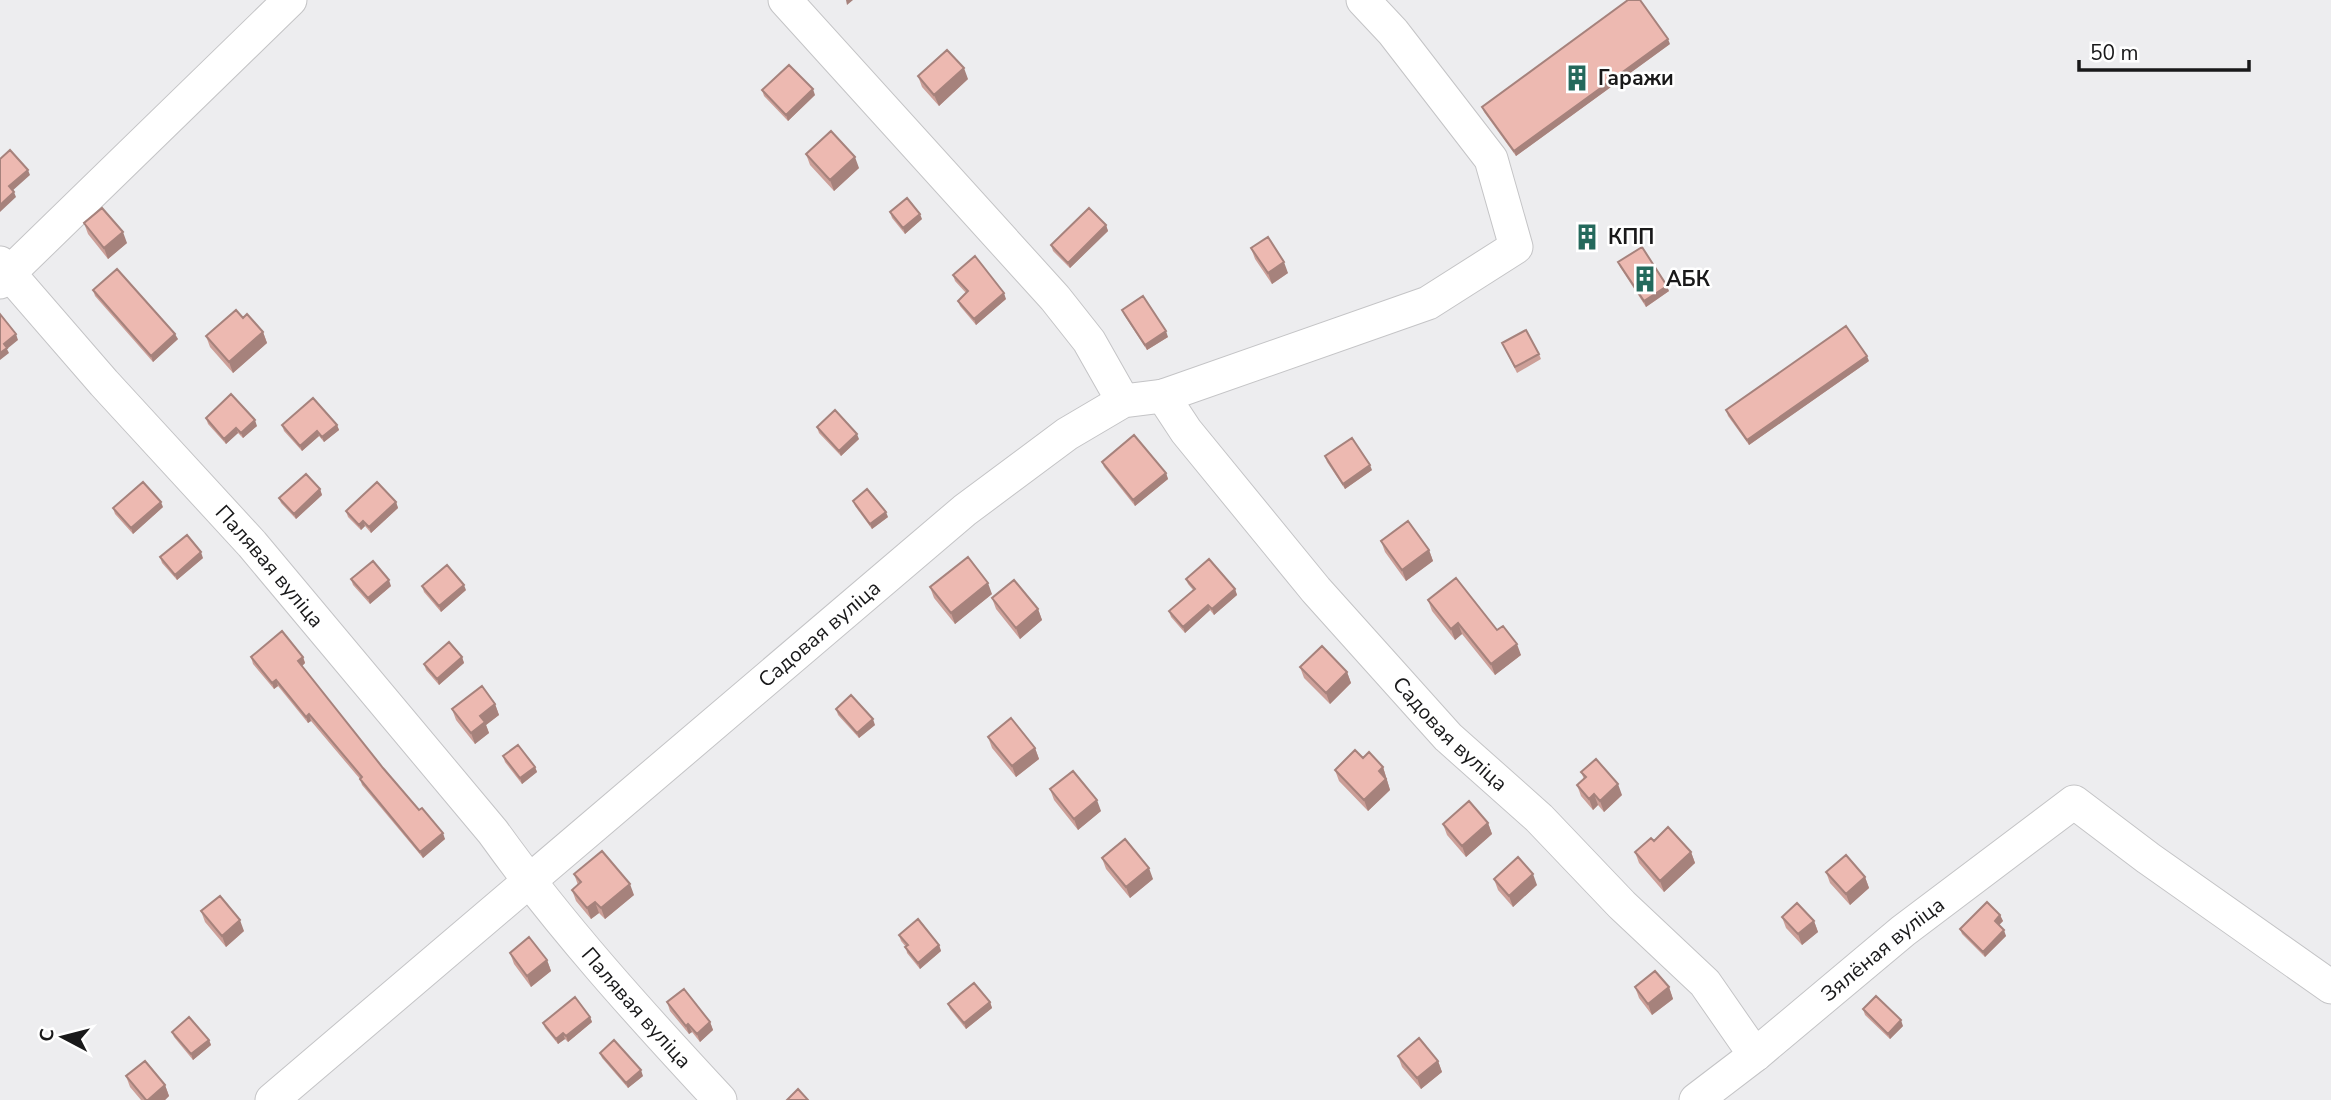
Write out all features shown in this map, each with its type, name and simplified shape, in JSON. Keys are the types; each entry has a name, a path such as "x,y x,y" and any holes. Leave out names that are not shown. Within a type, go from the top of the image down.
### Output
{"street":[{"path":"3,273 290,0"},
{"path":"785,0 1055,298 1089,341 1123,401"},
{"path":"1363,0 1393,32"},
{"path":"1393,32 1401,0"},
{"name":"Садовая вуліца","path":"528,881 965,510 1067,434 1123,401 1163,396 1428,303 1516,247 1491,159 1393,32"},
{"name":"Палявая вуліца","path":"3,273 253,544 493,832 528,881 648,1023 720,1100"},
{"name":"Садовая вуліца","path":"1163,396 1195,442 1316,590 1448,737 1539,818 1622,905 1705,983 1755,1055"},
{"name":"Зялёная вуліца","path":"1696,1100 1755,1055 1903,931 2074,802 2148,858 2331,987"},
{"path":"272,1100 528,881"}],"building":[{"name":"Гаражи","path":"1628,0 1640,0 1668,39 1514,151 1482,107"},
{"path":"947,50 964,68 934,95 918,76"},
{"path":"789,65 813,89 786,115 762,90"},
{"path":"831,131 855,157 830,180 806,154"},
{"path":"10,150 28,170 9,186 14,192 0,205 0,159"},
{"path":"907,198 920,214 903,228 890,212"},
{"path":"102,208 123,232 104,248 84,223"},
{"path":"1089,208 1106,225 1068,263 1051,245"},
{"path":"1268,237 1284,262 1268,273 1251,248"},
{"name":"АБК","path":"1642,247 1667,286 1644,301 1618,262"},
{"path":"975,256 1004,293 974,319 958,301 968,291 953,275"},
{"path":"117,269 175,334 151,356 93,290"},
{"path":"1143,296 1166,331 1145,345 1122,310"},
{"path":"236,310 243,318 247,314 263,332 229,362 206,336"},
{"path":"0,314 16,334 4,344 7,348 0,353"},
{"path":"1846,326 1867,356 1747,440 1726,410"},
{"path":"1526,330 1539,354 1515,367 1502,343"},
{"path":"231,394 255,420 241,433 236,428 224,439 206,418"},
{"path":"313,398 337,425 322,437 317,431 300,446 282,425"},
{"path":"835,410 857,434 839,451 817,427"},
{"path":"1134,435 1166,473 1133,500 1102,462"},
{"path":"1352,438 1370,465 1343,484 1325,456"},
{"path":"306,474 320,489 294,514 279,498"},
{"path":"143,482 161,502 131,528 113,508"},
{"path":"377,482 396,502 369,527 363,521 359,525 346,511"},
{"path":"867,489 886,512 870,524 853,501"},
{"path":"1408,521 1429,550 1402,570 1381,541"},
{"path":"187,535 201,552 175,575 160,557"},
{"path":"968,557 988,583 951,613 930,587"},
{"path":"1209,559 1235,589 1212,609 1208,605 1183,627 1169,611 1195,589 1186,579"},
{"path":"373,561 389,580 368,598 351,579"},
{"path":"447,565 464,585 439,606 422,586"},
{"path":"1456,578 1497,630 1503,626 1517,644 1491,664 1458,623 1451,629 1428,600"},
{"path":"1014,580 1038,609 1016,628 992,598"},
{"path":"282,631 303,657 298,661 383,768 443,833 420,852 309,714 306,717 276,680 272,683 251,657"},
{"path":"449,642 462,657 437,679 424,664"},
{"path":"1322,646 1347,672 1326,693 1300,667"},
{"path":"482,686 495,704 480,716 485,722 471,733 452,709"},
{"path":"851,695 873,719 857,733 836,709"},
{"path":"1011,718 1035,748 1012,766 988,737"},
{"path":"518,745 535,767 520,778 503,756"},
{"path":"1355,750 1363,758 1369,752 1383,767 1379,771 1386,779 1364,800 1335,770"},
{"path":"1596,759 1618,784 1600,801 1594,794 1589,799 1577,785 1586,777 1581,772"},
{"path":"1073,771 1097,800 1074,819 1050,789"},
{"path":"1469,801 1488,823 1462,846 1443,824"},
{"path":"1668,827 1691,852 1660,881 1635,852 1651,838 1654,841"},
{"path":"1125,839 1149,868 1126,887 1102,858"},
{"path":"602,851 630,884 601,908 595,902 587,908 572,890 581,882 574,874"},
{"path":"1846,855 1865,877 1846,894 1826,872"},
{"path":"1518,857 1533,874 1509,896 1494,879"},
{"path":"220,896 240,920 222,936 201,911"},
{"path":"1987,902 2000,915 1995,921 2004,930 1983,952 1960,929"},
{"path":"1797,903 1814,921 1798,934 1782,917"},
{"path":"918,919 939,945 918,963 899,935"},
{"path":"529,937 547,960 527,976 510,953"},
{"path":"1655,971 1669,987 1648,1004 1635,987"},
{"path":"974,983 990,1002 964,1023 948,1004"},
{"path":"684,989 710,1022 697,1034 688,1024 686,1026 667,1002"},
{"path":"1876,996 1901,1020 1888,1034 1863,1009"},
{"path":"575,997 590,1017 566,1036 563,1033 556,1039 543,1023"},
{"path":"189,1017 209,1040 191,1054 172,1032"},
{"path":"1419,1038 1438,1061 1417,1078 1398,1056"},
{"path":"614,1040 641,1070 626,1083 600,1053"},
{"path":"145,1061 165,1085 148,1100 126,1076"},
{"path":"798,1089 808,1100 787,1100"}],"place":[{"name":"Гаражи","path":"1577,78"},
{"name":"КПП","path":"1587,237"},
{"name":"АБК","path":"1645,279"}]}
